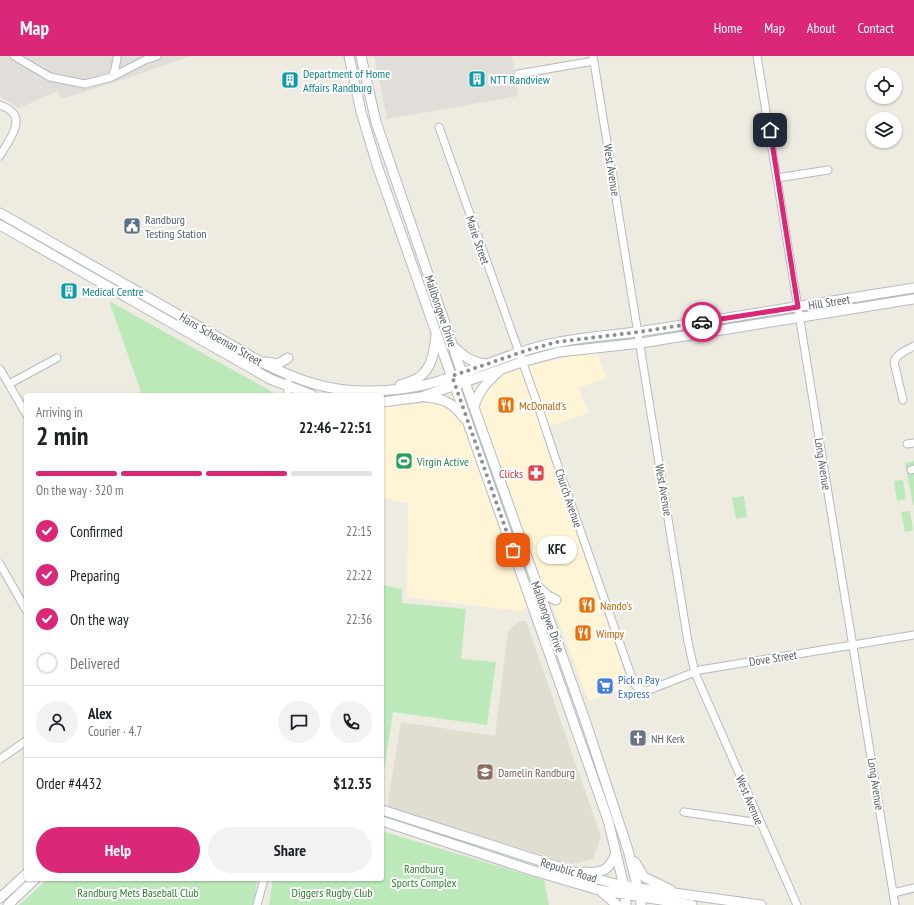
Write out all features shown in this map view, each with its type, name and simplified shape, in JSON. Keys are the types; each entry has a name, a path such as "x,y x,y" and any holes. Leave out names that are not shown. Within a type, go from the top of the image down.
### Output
{"main road":[{"name":"Malibongwe Drive","path":"349,56 367,134 436,334 600,797 616,852 625,890 626,905"},
{"name":"Malibongwe Drive","path":"361,56 376,122 628,850 640,901"},
{"name":"Hans Schoeman Street","path":"0,213 261,362 288,375 313,384 333,389 352,391 388,390 435,382 462,373"},
{"name":"Hans Schoeman Street","path":"0,225 288,391 300,393"},
{"name":"Hill Street","path":"465,382 502,369 520,357 557,342 639,332 914,288"},
{"name":"Hill Street","path":"462,373 487,364 520,357 641,343 914,299"},
{"path":"388,390 418,378 426,370 432,360 436,334"},
{"path":"453,346 469,360 476,363 487,364"},
{"path":"261,362 277,364 288,358"},
{"path":"474,407 483,387 502,369"},
{"path":"384,402 421,397 465,382"},
{"path":"421,397 443,400 453,405 469,424"},
{"path":"536,586 555,600 549,620"},
{"name":"Republic Road","path":"384,811 625,890 640,901 692,905"},
{"name":"Republic Road","path":"384,822 540,873 599,890 625,890 638,888 761,905"},
{"path":"628,850 644,877 678,893"},
{"path":"566,870 588,873 600,872 605,870 611,864 616,852"},
{"path":"0,898 24,876"},
{"path":"8,905 34,881"},
{"path":"599,890 617,905"}],"street":[{"path":"14,56 50,77 86,84 112,77 145,60 157,56"},
{"name":"Long Avenue","path":"757,56 895,905"},
{"path":"112,77 117,58"},
{"path":"518,74 594,58"},
{"name":"West Avenue","path":"594,58 688,642 695,673 797,905"},
{"path":"0,105 11,111 16,118 15,129 0,156"},
{"name":"Marie Street","path":"439,127 520,357"},
{"path":"777,178 828,170"},
{"path":"902,400 894,362 896,356 914,346"},
{"name":"Church Avenue","path":"520,357 603,597 636,687"},
{"path":"9,384 57,358"},
{"path":"0,368 24,410"},
{"path":"288,375 288,391"},
{"path":"0,564 2,573 24,607"},
{"name":"Dove Street","path":"636,687 645,690 656,688 712,668 914,635"},
{"path":"0,759 24,742"},
{"path":"684,812 760,823"},
{"path":"257,905 263,881"},
{"path":"893,892 914,888"}],"shaded area":[{"path":"0,56 191,56 61,99 58,91 19,108 0,97"},
{"path":"374,56 512,56 518,96 387,119"},
{"path":"596,350 607,378 578,388 589,413 541,429 629,687 589,701 550,600 518,611 407,597 408,503 384,498 384,407 427,403 493,382 505,372"},
{"name":"Damelin Randburg","path":"520,621 526,621 601,837 593,859 572,864 387,807 401,722 495,736 508,631"}],"green space":[{"path":"109,301 274,393 141,393"},
{"path":"914,461 914,504 913,505 905,463"},
{"path":"903,480 906,499 897,501 894,481"},
{"path":"744,496 747,517 736,519 732,498"},
{"path":"910,511 913,530 905,532 901,512"},
{"path":"384,585 402,589 402,603 466,609 461,659 496,662 487,725 393,712 384,772"},
{"name":"Randburg Sports Complex","path":"384,832 544,880 549,905 269,905 273,881 384,881"},
{"name":"Randburg Mets Baseball Club","path":"46,881 257,881 254,905 19,905"}],"way so far":[{"path":"513,550 452,376 528,350 557,342 639,332 702,322"}],"place":[{"name":"NTT Randview","path":"477,79"},
{"name":"Department of Home Affairs Randburg","path":"290,80"},
{"name":"Randburg Testing Station","path":"132,226"},
{"name":"Medical Centre","path":"69,291"},
{"name":"McDonald's","path":"506,405"},
{"name":"Virgin Active","path":"404,461"},
{"name":"Clicks","path":"536,473"},
{"name":"KFC","path":"513,550"},
{"name":"Nando's","path":"587,605"},
{"name":"Wimpy","path":"583,633"},
{"name":"Pick n Pay Express","path":"605,686"},
{"name":"NH Kerk","path":"638,738"},
{"name":"Damelin Randburg","path":"485,772"}],"route":[{"path":"702,322 798,307 770,130"}],"park label":[{"name":"Diggers Rugby Club","path":"332,892"}]}
